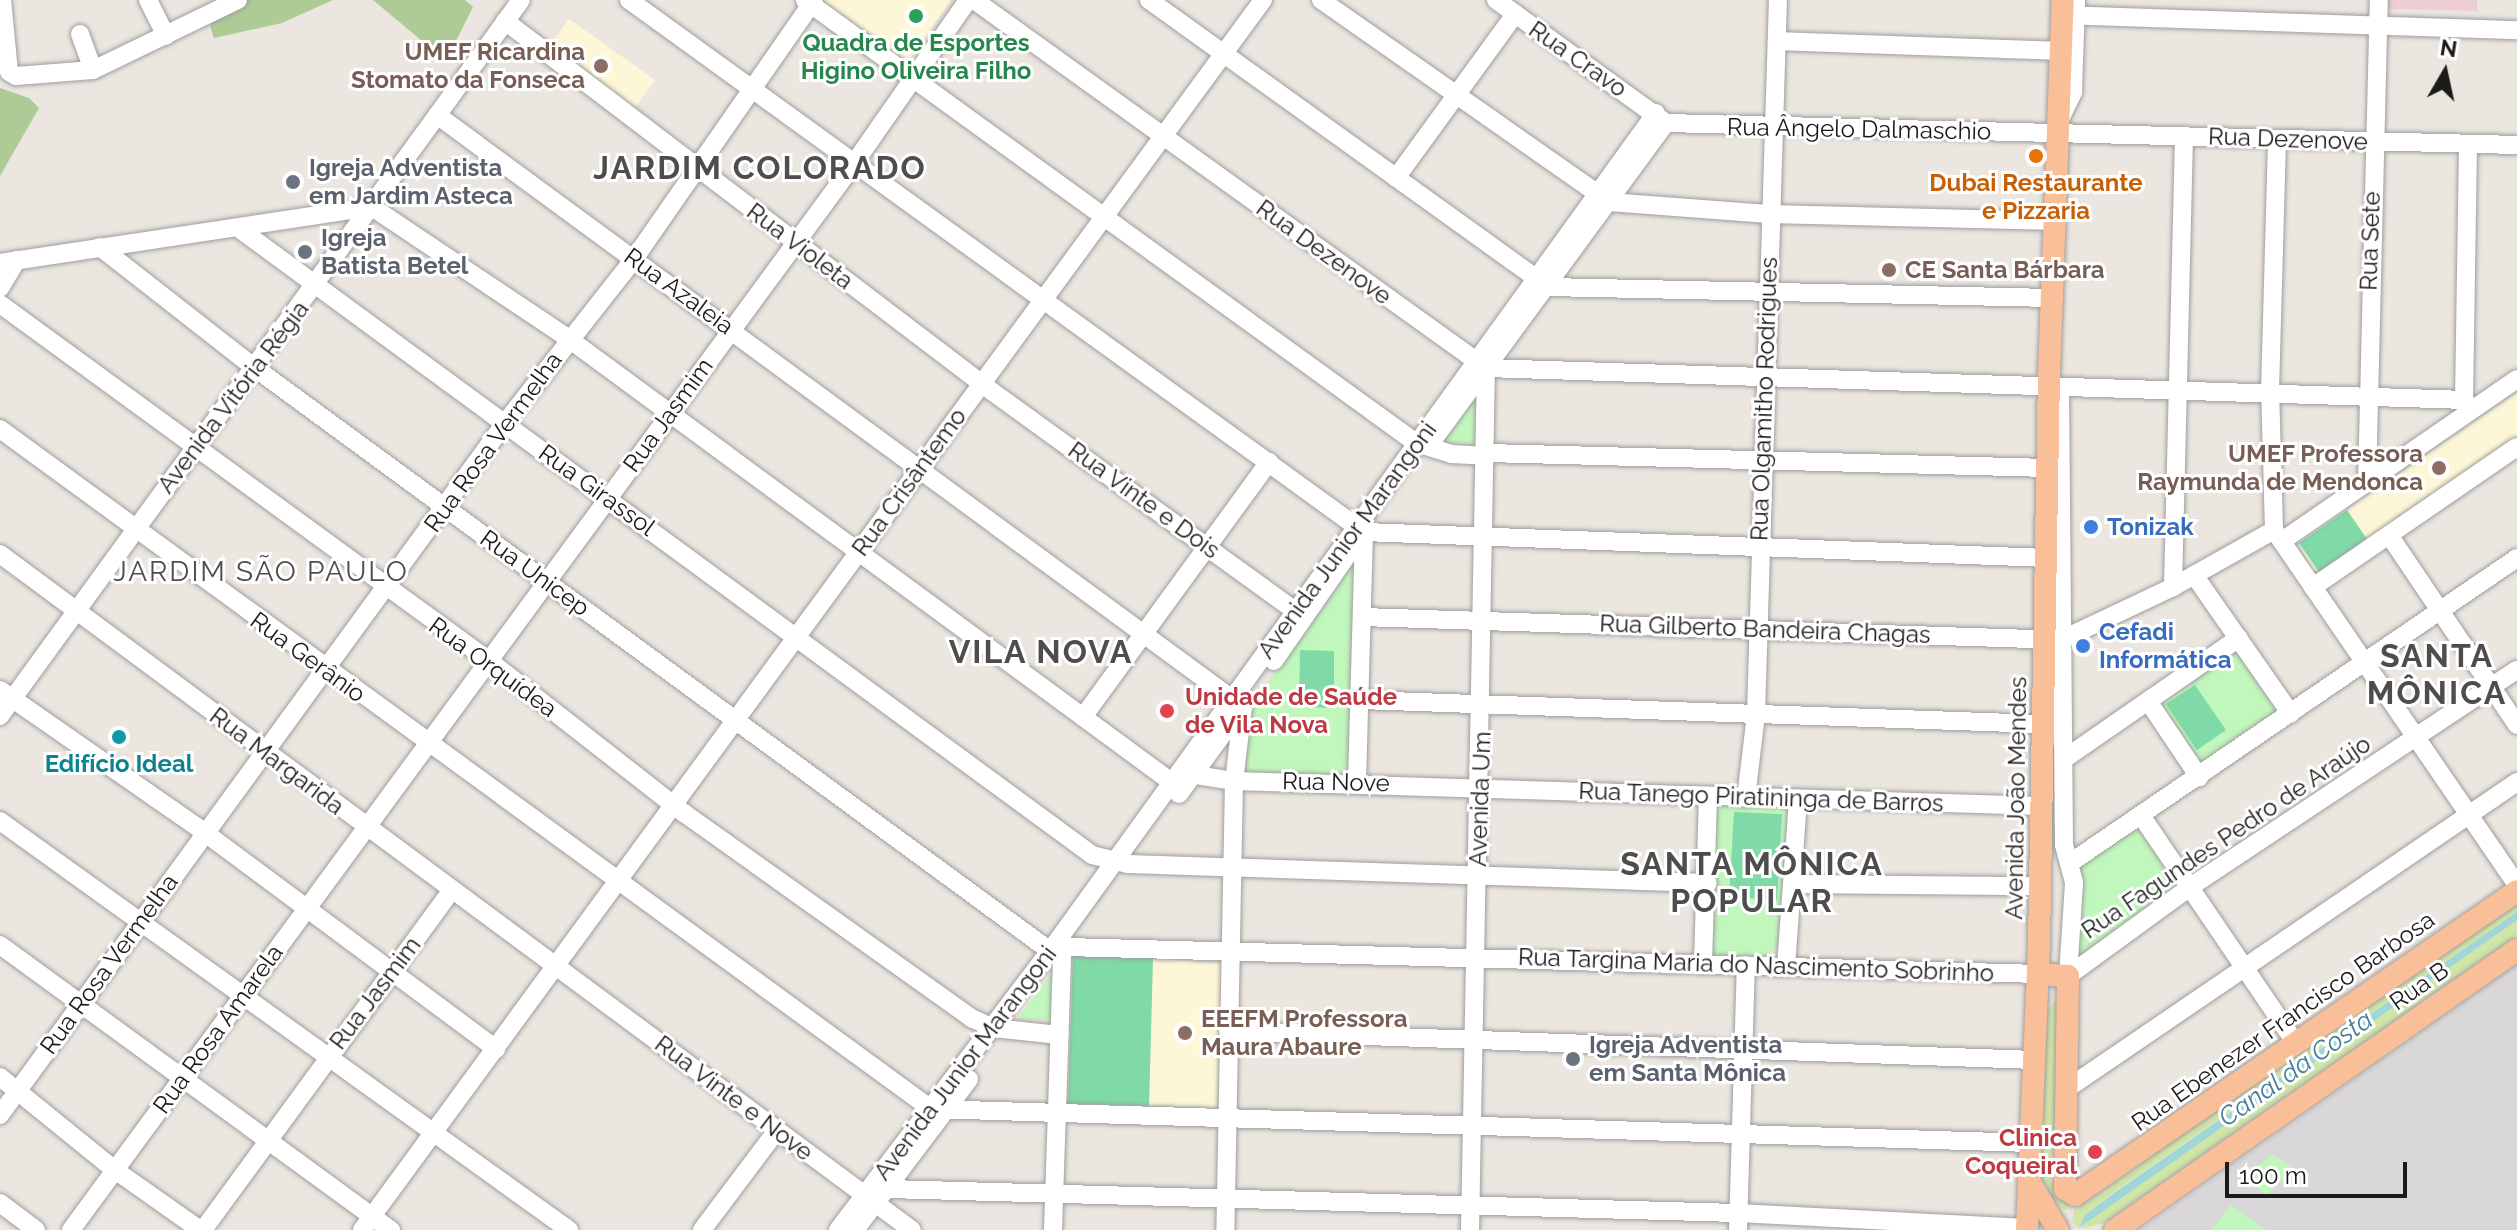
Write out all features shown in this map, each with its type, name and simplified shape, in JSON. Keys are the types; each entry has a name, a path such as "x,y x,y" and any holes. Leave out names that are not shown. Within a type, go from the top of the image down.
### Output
{"main road":[{"name":"Avenida João Mendes","path":"2027,1229 2038,974 2043,724 2053,640 2046,558 2061,51 2069,8"},
{"name":"Rua Ebenezer Francisco Barbosa","path":"2065,1090 2065,1189 2079,1194 2517,891"},
{"name":"Rua B","path":"2115,1230 2517,950"},
{"path":"2038,974 2068,976 2065,1090"},
{"path":"2029,1171 2035,1195 2058,1230"}],"street":[{"path":"2,0 9,72 60,75 93,70 238,0"},
{"path":"148,0 166,36"},
{"path":"629,0 1040,301 1359,528 1486,536 2046,558"},
{"name":"Rua Jasmim","path":"366,828 426,742 853,165 968,0"},
{"name":"Rua Dezenove","path":"974,0 1480,364"},
{"path":"1149,0 1542,282 1768,292 2054,298"},
{"name":"Rua Crisântemo","path":"367,1223 1263,0"},
{"path":"1321,0 1602,198 1769,214 2057,221"},
{"name":"Rua Cravo","path":"1496,0 1661,118"},
{"name":"Rua Olgamitho Rodrigues","path":"1746,798 1756,714 1769,214 1778,0"},
{"name":"Rua Sete","path":"2367,483 2366,396 2379,0"},
{"path":"810,1 1421,446 1487,454 2048,468"},
{"name":"Rua Rosa Vermelha","path":"0,1115 79,1002 505,423 634,259 810,1"},
{"name":"Avenida Vitória Régia","path":"0,716 6,695 76,609 195,445 317,286 510,7"},
{"name":"Rua Violeta","path":"510,7 696,167 981,383"},
{"path":"2069,8 2378,27 2517,30"},
{"name":"Avenida João Mendes","path":"2053,640 2053,381 2061,348 2068,164 2059,133 2073,92 2069,8"},
{"path":"1396,178 1515,14"},
{"path":"80,34 93,70"},
{"path":"1777,41 2061,51"},
{"name":"Rua Azaleia","path":"437,115 1146,632 1238,703"},
{"name":"Rua Ângelo Dalmaschio","path":"1661,118 1773,128 2059,133"},
{"name":"Avenida Junior Marangoni","path":"869,1199 1060,951 1359,528 1661,118"},
{"name":"Rua Dezenove","path":"2059,133 2517,145"},
{"path":"2173,587 2184,136"},
{"path":"2277,139 2270,391 2278,536 2517,885"},
{"path":"2468,144 2468,405"},
{"path":"0,288 8,262 241,230 372,207 569,339 857,554 1083,717 1181,781"},
{"name":"Rua Girassol","path":"241,230 609,496 1092,855 1121,863"},
{"name":"Rua Unicep","path":"100,247 255,368 445,508 1060,951"},
{"name":"Rua Orquídea","path":"0,304 195,445 384,588 488,660 674,805 971,1018 999,1029"},
{"path":"1480,364 1766,378 2053,381 2177,391 2270,391 2366,396 2468,405"},
{"name":"Avenida Um","path":"1470,1230 1487,454 1480,364"},
{"path":"2068,976 2074,883 2064,845 2067,757 2053,640 2278,536 2367,483 2468,405 2517,379"},
{"name":"Rua Vinte e Dois","path":"981,383 1301,614"},
{"name":"Rua Gerânio","path":"0,429 617,883 938,1111"},
{"path":"2313,587 2517,447"},
{"path":"1083,717 1269,462"},
{"path":"1357,782 1362,617 1359,528"},
{"path":"2389,535 2517,725"},
{"name":"Rua Margarida","path":"0,554 366,828 557,966"},
{"path":"2070,863 2142,817 2517,558"},
{"path":"2194,575 2291,714"},
{"path":"1362,617 1485,621"},
{"name":"Rua Gilberto Bandeira Chagas","path":"1485,621 1757,627 2053,640"},
{"path":"2067,757 2239,638"},
{"name":"Rua Fagundes Pedro de Araújo","path":"2068,976 2190,887 2417,740 2517,670"},
{"path":"6,695 204,832 305,911 496,1049"},
{"path":"1361,700 2043,724"},
{"path":"2148,701 2199,777"},
{"path":"1225,1230 1238,703"},
{"name":"Rua Nove","path":"1181,781 1481,786"},
{"path":"2065,1090 2243,964 2517,782"},
{"name":"Rua Tanego Piratininga de Barros","path":"1481,786 1798,800 2041,806"},
{"path":"1703,964 1708,883 1708,796"},
{"path":"1786,967 1798,800"},
{"path":"2142,817 2296,1044"},
{"path":"0,821 569,1230"},
{"name":"Rua Rosa Amarela","path":"71,1230 366,828"},
{"path":"1121,863 1232,868 1478,871 1708,883"},
{"path":"1793,884 2039,886"},
{"name":"Rua Jasmim","path":"201,1230 452,890"},
{"path":"0,945 266,1142 367,1223 391,1230"},
{"name":"Rua Targina Maria do Nascimento Sobrinho","path":"1060,951 1230,949 2038,974"},
{"path":"1053,1230 1060,951"},
{"path":"1738,1222 1746,965"},
{"name":"Rua Vinte e Nove","path":"557,966 912,1230"},
{"path":"999,1029 1060,1035"},
{"path":"1228,1031 1744,1052 2034,1060"},
{"path":"0,1077 115,1170 201,1230"},
{"path":"938,1111 1226,1115 2030,1143"},
{"name":"Avenida Junior Marangoni","path":"869,1199 888,1189 938,1111"},
{"path":"702,1230 777,1130"},
{"path":"888,1189 1226,1202 1470,1206 1738,1222 2027,1229"},
{"path":"838,1230 869,1199"},
{"path":"855,1230 869,1199"},
{"path":"0,1203 36,1230"}],"shaded area":[{"path":"822,0 951,0 907,62"},
{"path":"2387,0 2477,0 2477,11 2387,9"},
{"name":"UMEF Ricardina Stomato da Fonseca","path":"569,19 655,80 632,112 546,51"},
{"name":"UMEF Professora Raymunda de Mendonca","path":"2517,393 2517,436 2319,572 2313,571 2299,543"},
{"name":"EEEFM Professora Maura Abaure","path":"1153,958 1222,964 1217,1107 1149,1106"},
{"path":"2517,965 2517,1230 2139,1230 2292,1123"}],"green space":[{"path":"229,0 333,0 282,23 214,38 210,26"},
{"path":"373,0 465,0 473,7 453,47 441,50 428,46"},
{"path":"0,88 29,98 39,108 0,176"},
{"path":"1476,392 1475,444 1438,442"},
{"path":"2347,510 2367,539 2319,572 2299,543"},
{"path":"1355,564 1349,773 1242,773 1250,706"},
{"path":"2236,648 2281,709 2202,768 2156,705"},
{"path":"1300,650 1334,651 1334,708 1299,707"},
{"path":"2195,685 2226,730 2197,750 2166,704"},
{"path":"1721,804 1783,806 1790,812 1779,945 1763,959 1716,957 1710,950 1715,809"},
{"path":"1734,812 1782,814 1777,900 1729,897"},
{"path":"2140,826 2178,887 2075,961 2079,865"},
{"path":"2517,900 2517,912 2117,1190 2085,1215 2079,1228 2072,1222 2074,1210 2142,1165 2143,1158"},
{"path":"2517,920 2517,935 2103,1223 2082,1229 2089,1216"},
{"path":"1073,955 1153,958 1149,1106 1068,1104"},
{"path":"1051,975 1051,1020 1017,1020"},
{"path":"2061,995 2051,1181 2072,1203 2066,1210 2056,1205 2041,1176 2047,1010"},
{"path":"2271,1154 2294,1168 2267,1195 2245,1179"},
{"path":"2231,1205 2266,1230 2212,1230"}],"water":[{"name":"Canal da Costa","path":"2517,912 2517,920 2079,1228 2085,1215 2117,1191"}],"place":[{"name":"Quadra de Esportes Higino Oliveira Filho","path":"916,16"},
{"name":"UMEF Ricardina Stomato da Fonseca","path":"601,66"},
{"name":"Dubai Restaurante e Pizzaria","path":"2036,156"},
{"name":"Igreja Adventista em Jardim Asteca","path":"293,182"},
{"name":"Igreja Batista Betel","path":"305,252"},
{"name":"CE Santa Bárbara","path":"1889,270"},
{"name":"UMEF Professora Raymunda de Mendonca","path":"2439,468"},
{"name":"Tonizak","path":"2091,527"},
{"name":"Cefadi Informática","path":"2083,646"},
{"name":"Unidade de Saúde de Vila Nova","path":"1167,711"},
{"name":"Edifício Ideal","path":"119,737"},
{"name":"EEEFM Professora Maura Abaure","path":"1185,1033"},
{"name":"Igreja Adventista em Santa Mônica","path":"1573,1059"},
{"name":"Clinica Coqueiral","path":"2095,1152"}],"district":[{"name":"JARDIM COLORADO","path":"760,168"},
{"name":"JARDIM SÃO PAULO","path":"261,572"},
{"name":"VILA NOVA","path":"1041,652"},
{"name":"SANTA MÔNICA","path":"2437,676"},
{"name":"SANTA MÔNICA POPULAR","path":"1752,884"}]}
